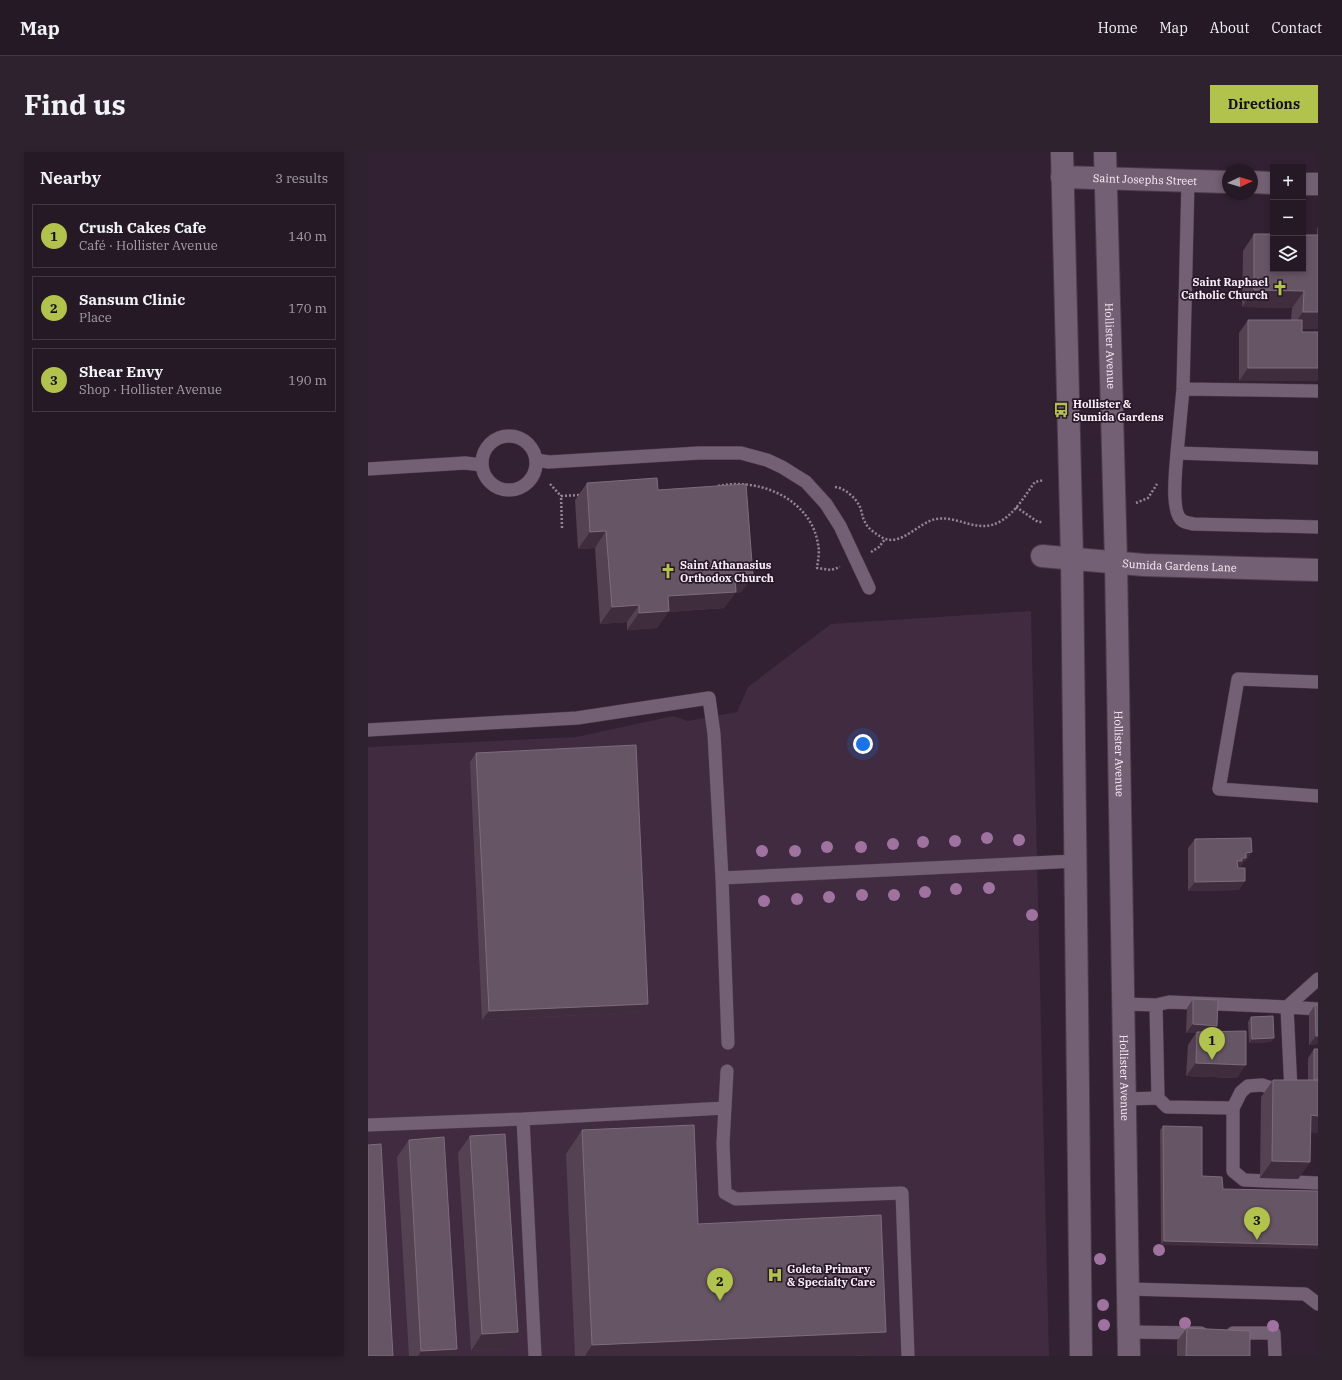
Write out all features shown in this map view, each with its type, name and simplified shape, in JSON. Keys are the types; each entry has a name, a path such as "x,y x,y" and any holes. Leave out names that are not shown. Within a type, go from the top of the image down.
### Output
{"main road":[{"path":"1062,152 1072,558 1081,1356"},
{"name":"Hollister Avenue","path":"1105,152 1116,562 1129,1356"},
{"name":"Saint Josephs Street","path":"1062,177 1222,182"},
{"path":"1258,182 1270,183"},
{"path":"1306,184 1318,184"},
{"name":"Sumida Gardens Lane","path":"1042,556 1144,565 1318,570"}],"lane":[{"path":"1188,181 1183,388 1177,453 1175,504 1178,516 1183,521 1193,524 1318,527"},
{"path":"1183,388 1318,391"},
{"path":"504,436 521,438 529,444 534,452 536,460 536,469 532,478 518,489 509,491 493,485 486,479 482,471 482,465 483,453 488,445 495,439 504,436"},
{"path":"536,460 549,462 699,453 741,453 767,460 782,467 806,482 826,504 840,526 869,588"},
{"path":"1177,453 1318,458"},
{"path":"368,469 465,463 482,465"},
{"path":"1318,682 1238,679 1219,788 1318,796"},
{"path":"368,730 577,718 708,698 714,734 722,878 728,1043"},
{"path":"722,878 1076,861"},
{"path":"1287,1007 1318,979"},
{"path":"1124,1004 1156,1005 1169,1002 1318,1009"},
{"path":"1156,1005 1158,1098 1167,1107 1233,1108"},
{"path":"1287,1007 1291,1091"},
{"path":"727,1071 723,1143 725,1193 736,1200 902,1193 908,1356"},
{"path":"1318,1091 1282,1091 1262,1085 1248,1086 1241,1092 1233,1108 1233,1171 1244,1180 1318,1183"},
{"path":"1126,1100 1158,1098"},
{"path":"368,1125 523,1119 725,1108"},
{"path":"523,1119 535,1356"},
{"path":"1129,1289 1305,1294 1318,1304"},
{"path":"1129,1332 1274,1333 1275,1356"}],"path":[{"path":"832,486 838,487 856,499 861,508 864,522 871,530 885,539 895,539 903,537 924,523 936,519 949,519 963,522 972,526 985,526 1001,521 1016,507 1036,482 1044,480"},
{"path":"550,484 561,496 562,528"},
{"path":"716,487 729,484 759,486 789,499 802,511 814,530 818,544 817,568 831,570 840,567"},
{"path":"561,496 584,495"},
{"path":"1016,507 1038,522 1042,522"},
{"path":"870,553 879,547 885,539"}],"shaded area":[{"path":"1031,611 1049,1356 368,1356 368,747 576,737 673,716 688,721 737,712 748,687 831,624"}],"building":[{"path":"1254,234 1270,234 1270,272 1306,272 1306,235 1318,235 1318,312 1303,312 1304,291 1254,290"},
{"path":"1248,320 1302,320 1302,332 1318,332 1318,368 1248,368"},
{"name":"Saint Athanasius Orthodox Church","path":"657,478 658,490 746,484 753,576 735,577 736,592 668,596 669,611 639,613 639,605 612,607 606,531 590,532 587,483"},
{"path":"636,745 648,1004 489,1011 476,753"},
{"path":"1251,838 1252,852 1246,853 1246,858 1242,858 1242,861 1237,861 1238,868 1245,868 1245,881 1195,882 1195,839"},
{"path":"1193,999 1218,1000 1217,1026 1193,1024"},
{"path":"1315,1005 1318,1005 1318,1036 1316,1036"},
{"path":"1273,1016 1274,1038 1252,1039 1251,1017"},
{"path":"1246,1031 1246,1065 1196,1063 1197,1032"},
{"path":"1314,1049 1318,1049 1318,1080 1314,1080"},
{"path":"1273,1080 1318,1080 1318,1116 1311,1115 1310,1162 1272,1161"},
{"path":"694,1125 698,1224 881,1215 886,1332 592,1345 582,1130"},
{"path":"1163,1126 1202,1127 1202,1176 1222,1177 1223,1189 1318,1191 1318,1245 1164,1241"},
{"path":"505,1134 518,1332 482,1334 470,1136"},
{"path":"444,1137 457,1349 421,1351 409,1140"},
{"path":"381,1144 393,1356 368,1356 368,1145"},
{"path":"1187,1328 1250,1331 1250,1356 1186,1356"}],"place":[{"name":"Saint Raphael Catholic Church","path":"1280,288"},
{"name":"Hollister & Sumida Gardens","path":"1061,410"},
{"name":"Saint Athanasius Orthodox Church","path":"668,571"},
{"name":"Crush Cakes Cafe","path":"1212,1060"},
{"name":"Shear Envy","path":"1257,1240"},
{"name":"Goleta Primary & Specialty Care","path":"775,1275"},
{"name":"Sansum Clinic","path":"720,1301"}]}
